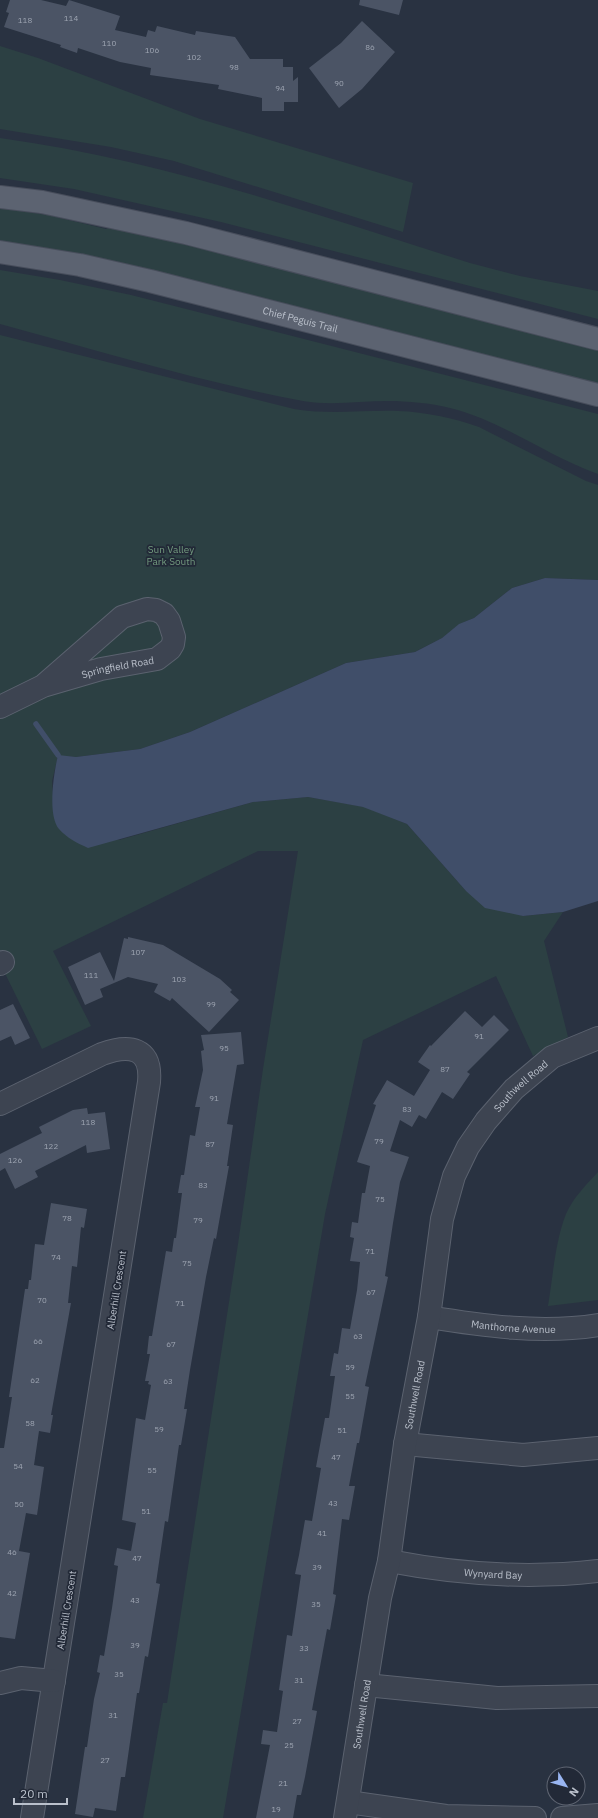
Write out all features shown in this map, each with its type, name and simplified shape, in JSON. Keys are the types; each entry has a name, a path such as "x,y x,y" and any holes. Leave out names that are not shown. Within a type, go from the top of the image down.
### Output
{"main road":[{"path":"0,197 49,204 186,233 598,339"},
{"name":"Chief Peguis Trail","path":"0,252 80,266 150,281 598,395"}],"street":[{"name":"Springfield Road","path":"0,707 43,686 101,669 156,659 170,649 173,644 174,637 169,621 164,614 156,610 147,609 122,617 43,686"},
{"name":"Southwell Road","path":"346,1810 380,1598 390,1561 405,1444 429,1318 442,1219 454,1176 468,1147 486,1121 514,1089 552,1058 598,1038"},
{"name":"Alberhill Crescent","path":"0,1104 102,1054 116,1049 130,1049 141,1053 148,1061 150,1070 149,1082 32,1818"},
{"name":"Manthorne Avenue","path":"429,1318 534,1330 581,1328 598,1325"},
{"path":"405,1444 523,1455 598,1448"},
{"name":"Wynyard Bay","path":"390,1561 414,1566 487,1574 576,1574 598,1571"},
{"path":"0,1683 21,1678 54,1682"},
{"path":"366,1685 497,1698 598,1696"},
{"path":"346,1810 446,1816 535,1818"},
{"path":"562,1818 598,1815"}],"green space":[{"path":"0,46 38,58 200,119 413,183 403,232 174,161 111,147 0,129"},
{"path":"0,138 120,160 179,174 296,208 470,263 520,276 598,291 598,319 221,222 74,189 0,178"},
{"path":"0,208 48,215 106,229 112,227 598,349 598,385 125,264 37,247 0,242"},
{"path":"0,270 60,280 131,295 598,414 598,474 579,467 488,421 450,408 403,401 335,403 303,401 227,385 0,324"},
{"name":"Sun Valley Park South","path":"0,335 294,409 321,412 408,412 449,418 479,427 586,481 598,485 598,580 545,578 512,588 474,618 460,624 442,638 415,652 346,663 190,732 140,749 76,757 58,756 52,781 54,811 119,840 253,802 308,797 365,807 407,824 466,891 523,916 563,912 544,941 568,1037 533,1056 496,976 363,1040 325,1214 223,1818 143,1818 163,1703 167,1703 238,1244 263,1069 298,851 258,851 53,951 91,1026 42,1049 0,963"},
{"path":"598,1172 598,1300 548,1306 559,1236 566,1214 576,1197"}],"water":[{"path":"545,578 598,580 598,901 563,912 523,916 485,908 466,891 407,824 363,807 308,797 253,802 88,848 65,835 55,822 52,793 58,755 76,757 140,749 190,732 346,663 415,652 442,638 459,624 474,618 512,588"}],"building":[{"path":"10,0 41,0 66,6 69,0 120,16 115,30 146,37 148,30 155,32 157,26 195,35 196,31 235,37 250,59 283,59 283,67 293,67 293,81 298,77 298,102 284,102 284,111 262,111 262,98 218,89 219,85 150,75 151,68 120,62 78,48 77,53 60,47 61,45 4,27 9,13 6,12"},
{"path":"360,0 403,0 399,15 359,5"},
{"path":"362,21 395,52 362,89 339,108 309,68 341,43"},
{"path":"128,937 163,945 220,979 232,990 230,992 239,1000 209,1032 172,998 170,1001 154,992 158,984 128,977 100,989 103,997 85,1005 68,967 100,952 114,981 124,938 128,939"},
{"path":"13,1004 30,1038 15,1045 11,1036 0,1041 0,1010"},
{"path":"465,1011 482,1027 494,1015 509,1030 467,1072 470,1074 453,1099 442,1092 426,1119 419,1115 412,1127 400,1120 390,1151 409,1157 400,1182 385,1276 388,1277 365,1386 369,1387 359,1443 357,1443 349,1486 355,1486 349,1520 342,1519 333,1594 336,1595 330,1630 327,1629 312,1710 317,1711 305,1777 301,1795 297,1795 293,1818 256,1818 270,1745 261,1744 263,1730 277,1732 283,1691 279,1690 287,1635 292,1636 301,1575 295,1574 305,1520 312,1521 321,1468 316,1467 325,1418 329,1418 335,1376 330,1376 334,1353 338,1354 342,1328 350,1329 357,1290 360,1262 350,1261 354,1238 350,1237 352,1222 358,1223 362,1193 365,1193 370,1166 357,1162 376,1105 373,1104 387,1080 414,1096 430,1070 418,1062 430,1045 431,1046"},
{"path":"241,1032 244,1064 237,1065 227,1124 233,1125 227,1166 229,1166 216,1239 214,1238 206,1277 190,1370 184,1409 187,1409 181,1445 179,1445 168,1522 165,1521 156,1583 160,1584 148,1657 145,1656 139,1693 137,1693 125,1777 121,1777 116,1811 95,1808 93,1817 75,1814 85,1747 87,1747 94,1699 100,1673 97,1672 100,1655 104,1656 112,1608 118,1566 114,1565 117,1548 131,1551 136,1523 122,1520 136,1418 145,1420 151,1385 148,1384 149,1381 145,1381 150,1354 147,1354 149,1336 152,1336 166,1251 172,1252 174,1238 176,1238 182,1193 178,1193 181,1175 184,1175 190,1135 195,1136 200,1107 195,1107 203,1070 201,1051 204,1050 201,1035"},
{"path":"87,1108 88,1114 105,1112 110,1149 87,1153 86,1145 35,1171 38,1177 15,1189 5,1168 0,1171 0,1154 42,1133 39,1127 73,1110"},
{"path":"51,1203 87,1209 84,1228 81,1227 77,1267 72,1266 68,1303 71,1303 51,1415 53,1415 50,1433 39,1431 34,1465 44,1467 37,1515 26,1513 19,1551 30,1553 15,1639 0,1637 0,1448 4,1448 12,1397 9,1397 25,1289 28,1289 29,1280 31,1280 35,1244 44,1245"}],"waterway":[{"path":"36,724 58,755"}]}
